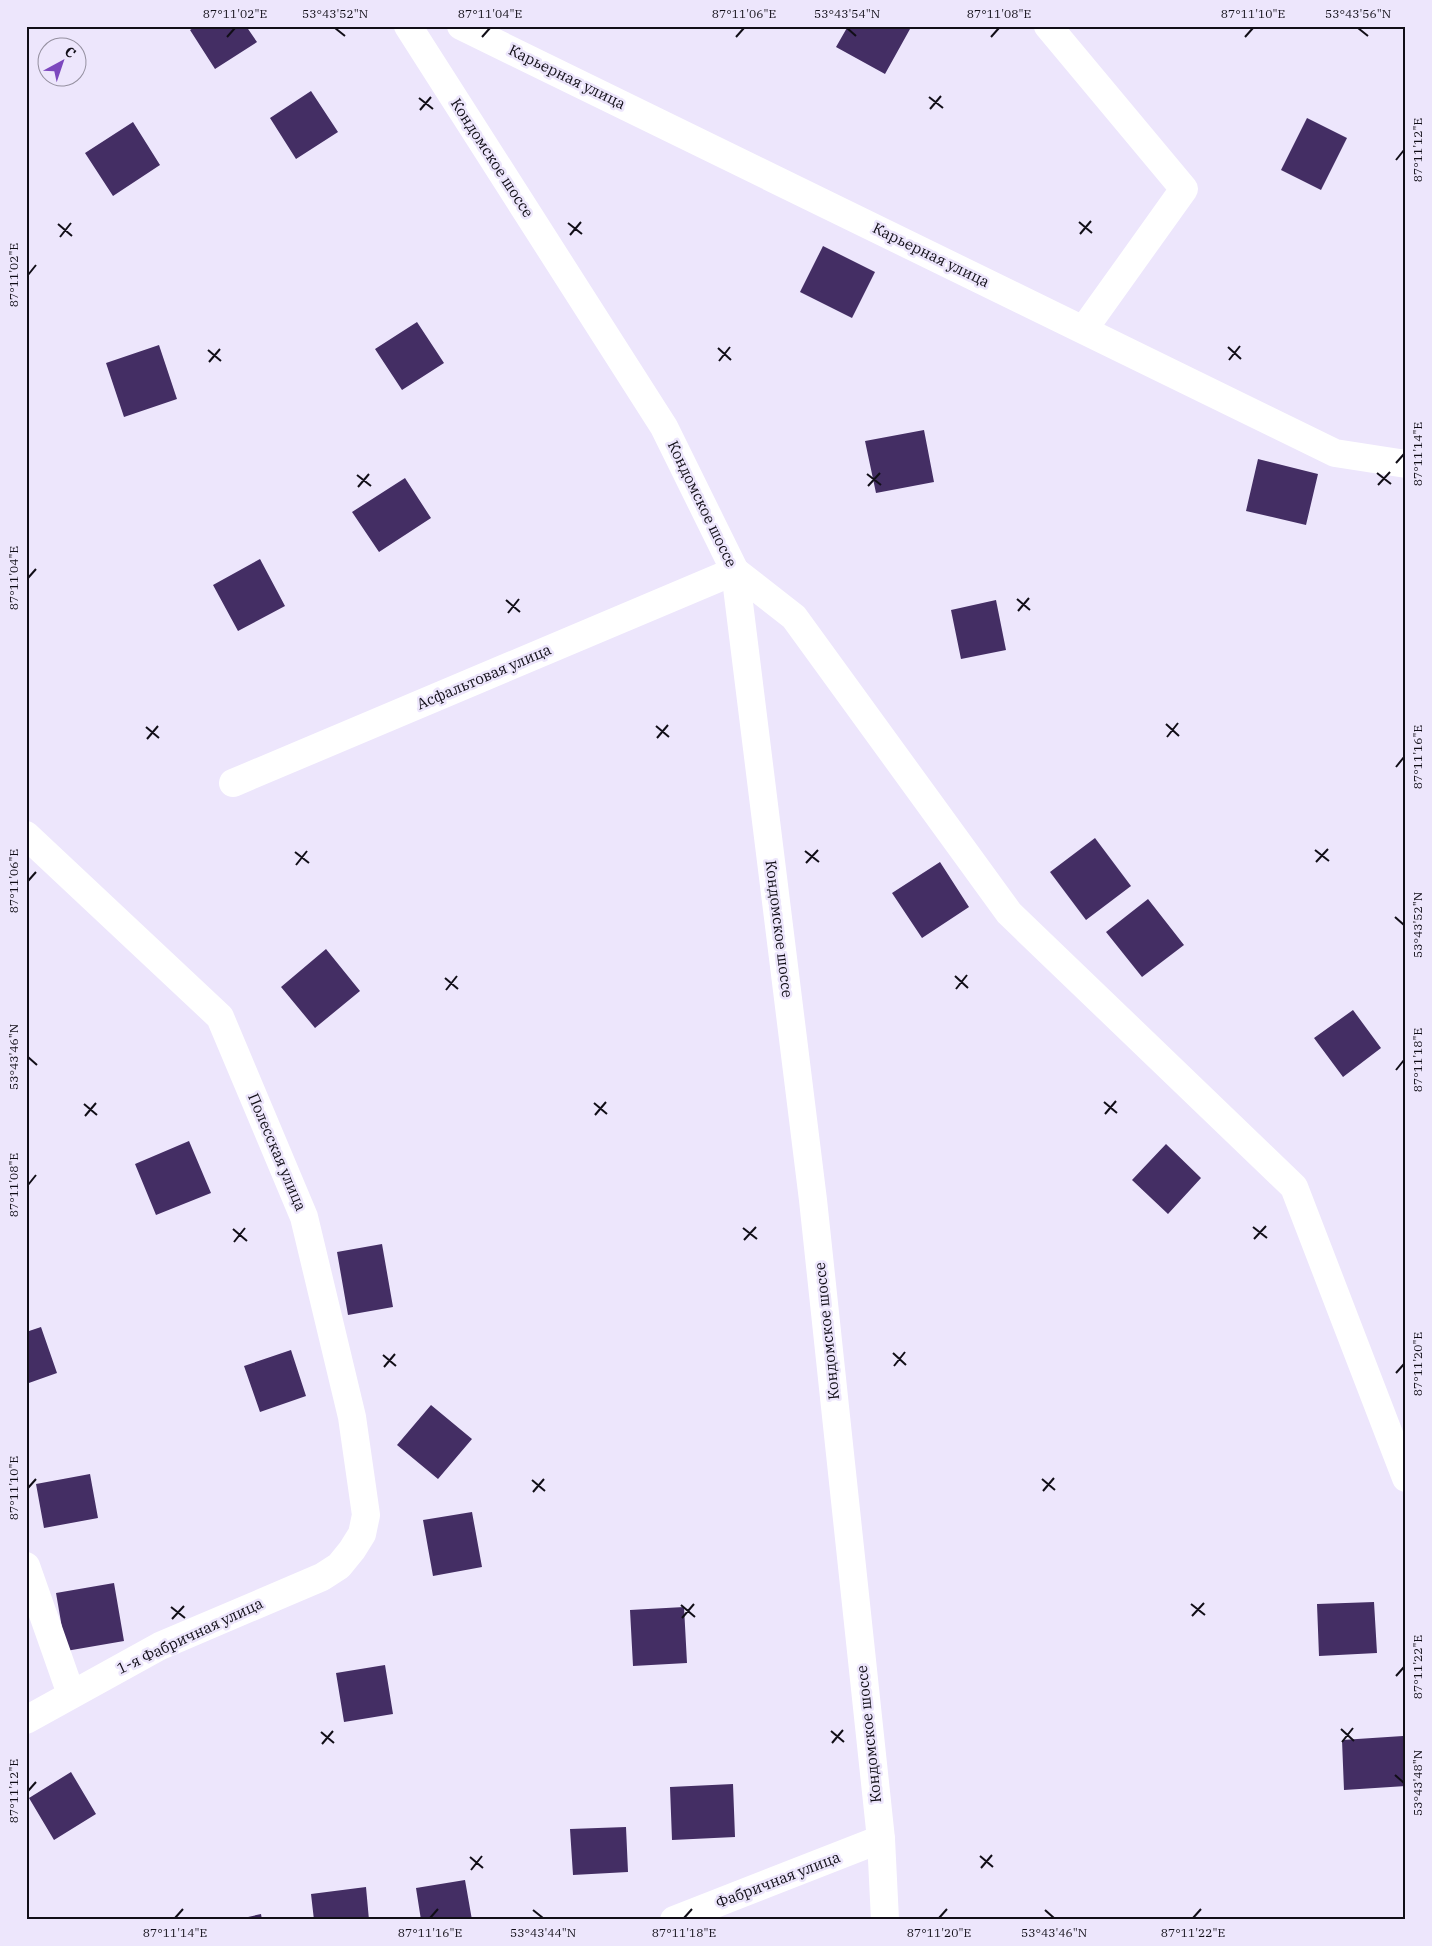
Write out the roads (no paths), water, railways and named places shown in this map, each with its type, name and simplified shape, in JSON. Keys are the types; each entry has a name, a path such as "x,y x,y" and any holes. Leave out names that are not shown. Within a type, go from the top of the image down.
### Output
{"street":[{"name":"Кондомское шоссе","path":"408,26 664,427 735,571 814,1210 881,1840 885,1920"},
{"name":"Карьерная улица","path":"462,26 1335,453 1406,464"},
{"path":"1048,26 1184,189 1084,329"},
{"name":"Асфальтовая улица","path":"233,782 735,571"},
{"path":"735,571 794,617 1009,913 1294,1187 1406,1478"},
{"name":"Полесская улица","path":"26,835 220,1017 304,1217 353,1427 366,1515 362,1534 352,1550"},
{"name":"1-я Фабричная улица","path":"26,1720 160,1646 322,1577 340,1566 352,1550"},
{"path":"26,1566 71,1694"},
{"name":"Фабричная улица","path":"674,1920 881,1840"}]}
